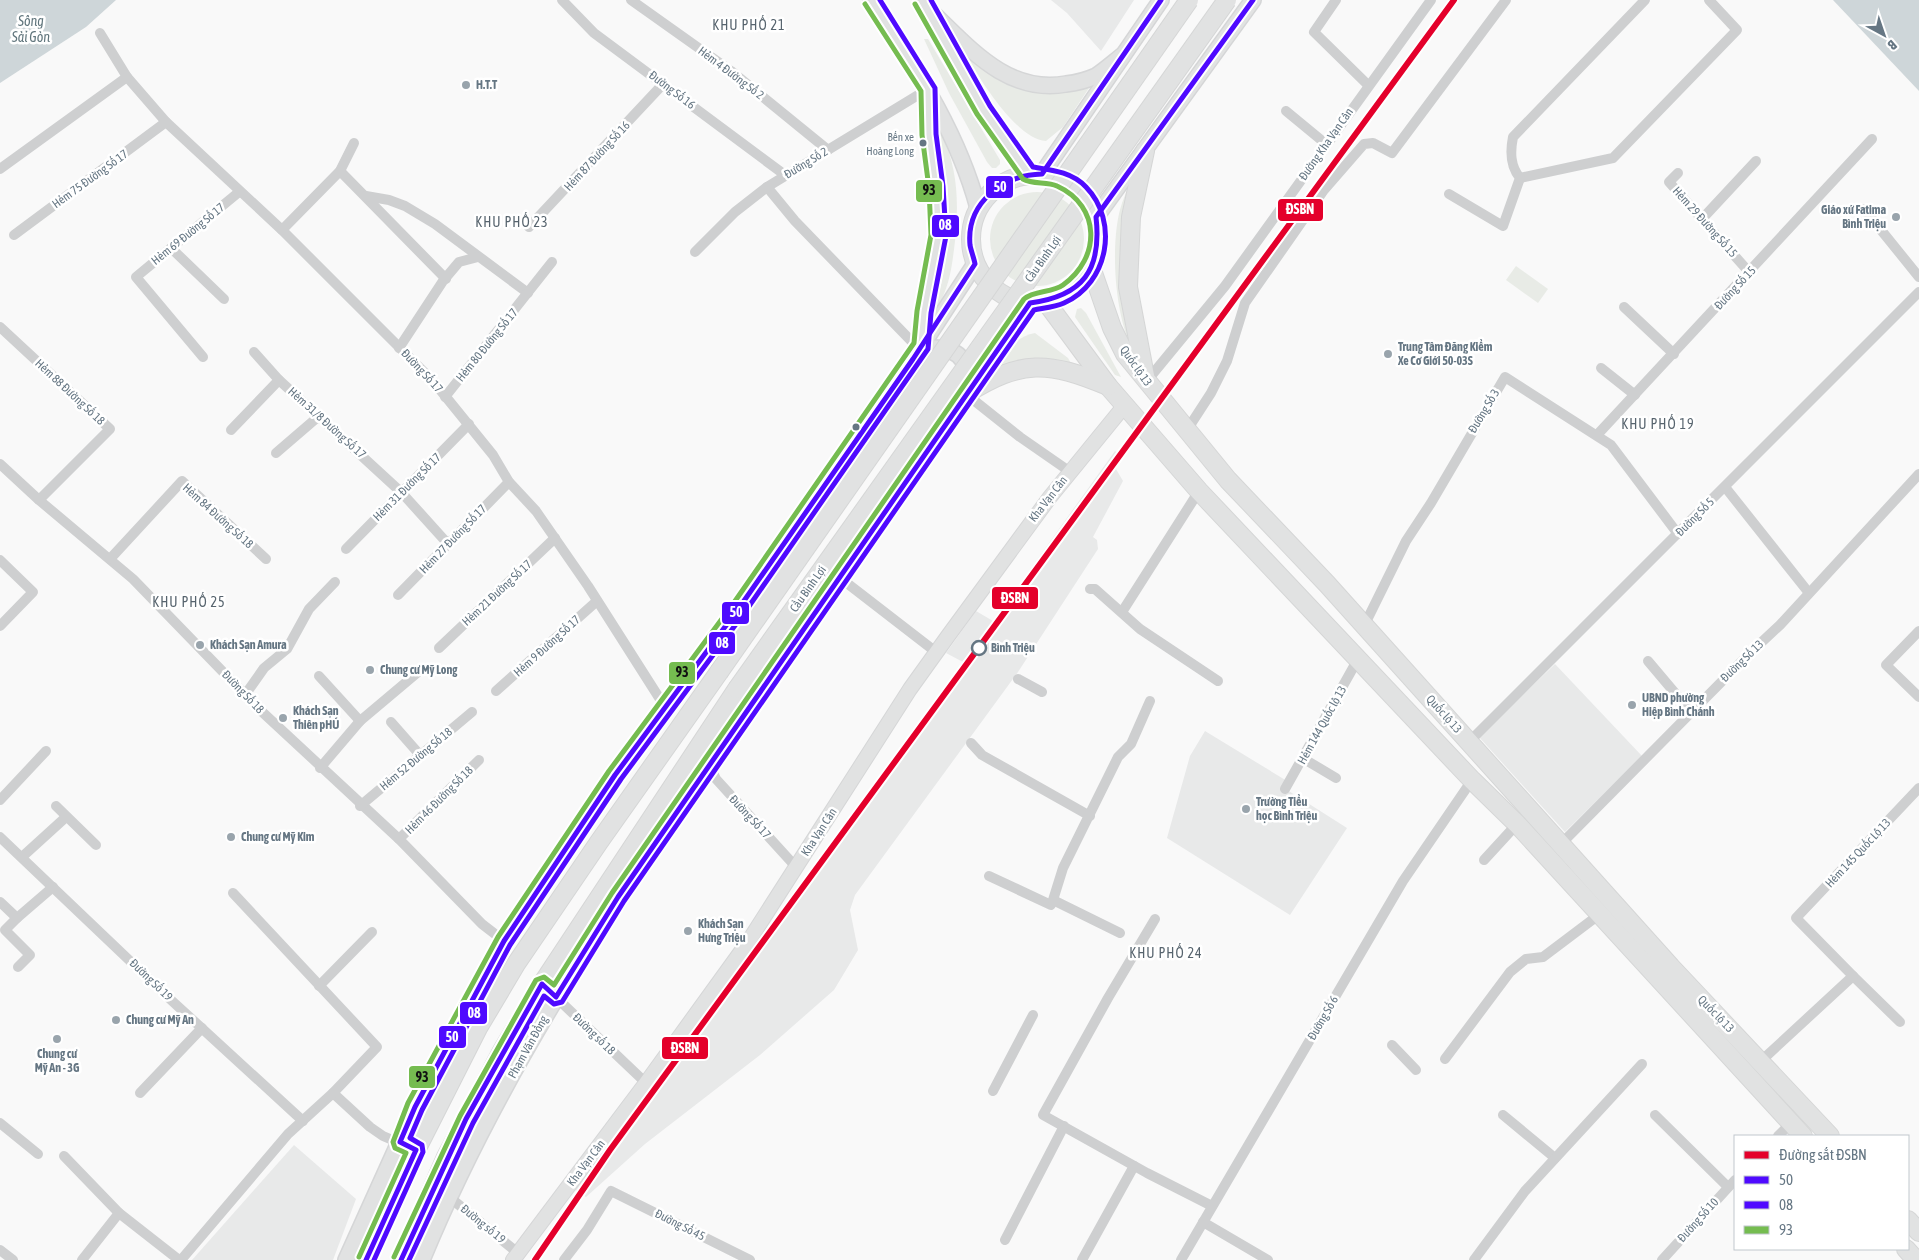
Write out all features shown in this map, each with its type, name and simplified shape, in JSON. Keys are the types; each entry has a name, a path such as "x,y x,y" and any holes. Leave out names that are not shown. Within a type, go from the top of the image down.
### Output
{"highway":[{"name":"Cầu Bình Lợi","path":"678,729 1189,0"},
{"name":"Cầu Bình Lợi","path":"737,689 1227,0"},
{"path":"1145,151 1131,217 1128,287 1146,382"},
{"path":"1036,174 1060,178 1075,188 1088,201 1096,217 1100,234 1098,253 1092,270 1072,291 1038,303 1016,301 997,291 982,276 975,264 970,245 971,226 978,208 991,191 1009,179 1036,174"},
{"name":"Quốc lộ 13","path":"1092,270 1112,328 1125,354 1228,480 1364,626 1650,944 1829,1135"},
{"name":"Quốc lộ 13","path":"1038,303 1199,491 1472,780 1518,824 1797,1130"},
{"path":"966,394 989,380 1014,370 1043,366 1062,368 1108,386"},
{"name":"Phạm Văn Đồng","path":"401,1260 433,1186 502,1051 542,984 696,748 737,689"},
{"path":"366,1260 408,1146 516,964 678,729"},
{"path":"1638,957 1650,944"},
{"path":"1909,1221 1919,1232"},
{"path":"1907,1250 1916,1260"}],"main road":[{"path":"871,0 928,89 959,150 978,208"},
{"path":"923,2 984,110 1036,174 1161,0"},
{"path":"1096,217 1188,92 1252,0"},
{"path":"923,2 994,69 1012,80 1031,85 1051,87 1081,81 1095,76 1123,55"},
{"path":"920,347 924,312 939,236 936,187 928,135 928,89"},
{"path":"346,1260 408,1146 415,1107 504,941 615,775 744,601 920,347 975,264"},
{"name":"Phạm Văn Đồng","path":"422,1260 448,1196 513,1072 618,897 966,394 1038,303"},
{"path":"920,347 941,347 954,351 961,357 968,372 966,394"},
{"path":"665,707 678,729"},
{"path":"696,748 709,764"}],"street":[{"name":"Đường Số 16","path":"562,0 594,33 786,175"},
{"name":"Hẻm 4 Đường Số 2","path":"631,0 731,71 828,150"},
{"path":"1336,0 1314,32 1368,84"},
{"name":"Đường Kha Vạn Cân","path":"1146,382 1225,286 1368,84 1431,0"},
{"path":"1186,430 1211,393 1227,361 1245,303 1324,190 1364,144 1373,143 1392,153 1506,0"},
{"path":"1520,178 1514,171 1510,148 1513,137 1645,0"},
{"path":"1520,178 1613,158 1737,30 1709,0"},
{"name":"Đường Số 17","path":"100,33 127,77 166,122 282,230 400,348 469,424 493,455 509,482 536,511 555,538 665,707"},
{"path":"0,168 127,77"},
{"name":"Hẻm 87 Đường Số 16","path":"529,227 664,83"},
{"name":"Đường Số 2","path":"695,252 735,212 767,187 928,89"},
{"path":"1286,111 1326,144"},
{"name":"Hẻm 75 Đường Số 17","path":"14,235 166,122"},
{"name":"Đường Số 15","path":"1597,435 1872,139"},
{"path":"282,230 340,170 354,143"},
{"path":"1702,219 1756,161"},
{"path":"340,170 446,279"},
{"name":"Hẻm 29 Đường Số 15","path":"1678,173 1669,182 1749,272"},
{"path":"1449,194 1503,226 1520,178"},
{"path":"767,187 795,220 920,347"},
{"name":"Hẻm 69 Đường Số 17","path":"203,357 136,277 240,192"},
{"path":"366,196 389,200 405,206 435,224 528,293"},
{"path":"1864,209 1919,277"},
{"path":"171,248 224,299"},
{"path":"400,348 459,262 478,257"},
{"name":"Hẻm 80 Đường Số 17","path":"445,396 552,262"},
{"name":"Đường Số 5","path":"1469,742 1918,297"},
{"path":"1624,306 1674,354"},
{"name":"Hẻm 88 Đường Số 18","path":"0,327 110,429 38,500"},
{"name":"Hẻm 31/8 Đường Số 17","path":"254,352 278,380 402,493 448,544"},
{"path":"1601,368 1635,395"},
{"name":"Đường Số 3","path":"1364,626 1406,541 1505,378 1610,445 1678,534"},
{"path":"231,430 278,380"},
{"path":"966,394 1020,437 1069,471"},
{"name":"Kha Vạn Cân","path":"515,1256 646,1083 748,942 936,652 1069,471 1125,405"},
{"path":"276,452 319,416"},
{"name":"Hẻm 31 Đường Số 17","path":"346,549 469,424"},
{"name":"Đường Số 18","path":"0,464 38,500 134,578 245,695 360,806 399,839 482,924 504,941"},
{"name":"Đường Số 13","path":"1560,844 1780,625 1919,474"},
{"name":"Hẻm 84 Đường Số 18","path":"110,559 182,481 266,559"},
{"name":"Hẻm 27 Đường Số 17","path":"398,596 509,482"},
{"path":"1725,487 1809,593"},
{"path":"1122,612 1199,491"},
{"name":"Hẻm 21 Đường Số 17","path":"439,648 555,538"},
{"path":"0,560 33,592 0,626"},
{"path":"839,577 936,652"},
{"path":"245,695 264,668 287,649 309,609 334,582"},
{"path":"1090,588 1095,589 1140,629 1218,681"},
{"name":"Hẻm 9 Đường Số 17","path":"496,691 597,601"},
{"path":"1919,631 1886,664 1919,697"},
{"name":"Hẻm 144 Quốc lộ 13","path":"1285,789 1304,759 1358,659"},
{"path":"1648,661 1691,712"},
{"path":"320,768 360,721 417,672"},
{"path":"319,676 360,721"},
{"path":"1018,679 1042,692"},
{"path":"1052,902 1062,868 1090,816 1118,756 1131,744 1150,701"},
{"name":"Hẻm 52 Đường Số 18","path":"360,806 472,712"},
{"path":"391,722 420,755"},
{"path":"971,744 982,755 1090,816"},
{"path":"0,800 46,751"},
{"path":"1304,759 1336,778"},
{"name":"Hẻm 46 Đường Số 18","path":"399,839 479,760"},
{"name":"Đường Số 17","path":"709,764 716,780 796,867"},
{"name":"Đường Số 6","path":"1181,1260 1403,881 1472,780"},
{"name":"Hẻm 145 Quốc Lộ 13","path":"1853,976 1796,918 1919,788"},
{"path":"56,806 96,845"},
{"path":"22,857 66,817"},
{"path":"1484,860 1518,824"},
{"name":"Đường Số 19","path":"0,837 303,1121"},
{"path":"989,876 1120,933"},
{"path":"18,967 30,955 5,930 53,886"},
{"path":"64,1156 120,1213 180,1260 288,1134 333,1093 377,1047 233,893"},
{"path":"0,902 18,918"},
{"path":"1445,1058 1510,972 1526,959 1543,956 1600,914"},
{"path":"1155,919 1108,998 1043,1115 1134,1166 1212,1206"},
{"path":"319,986 372,932"},
{"path":"1761,1061 1853,976 1900,1022"},
{"name":"Đường số 18","path":"542,984 646,1083"},
{"path":"993,1090 1033,1015"},
{"path":"140,1093 202,1028"},
{"path":"1392,1045 1416,1070"},
{"path":"1474,1260 1525,1191 1642,1064"},
{"path":"333,1093 370,1127 384,1136 408,1146"},
{"path":"1503,1115 1556,1158"},
{"path":"1655,1115 1732,1184"},
{"path":"0,1123 38,1154"},
{"path":"1005,1240 1064,1126"},
{"path":"1781,1135 1797,1130"},
{"path":"1082,1260 1134,1166"},
{"name":"Đường Số 10","path":"1662,1260 1732,1184"},
{"name":"Đường Số 45","path":"564,1260 587,1230 611,1191 750,1260"},
{"name":"Đường số 19","path":"448,1196 515,1256"},
{"path":"82,1260 120,1213"},
{"path":"1203,1222 1268,1260"},
{"path":"0,1250 12,1260"}],"shaded area":[{"path":"1051,0 1134,0 1101,51 1067,13"},
{"path":"924,39 928,39 1000,160 1000,164 996,168 992,168 987,162 949,93"},
{"path":"962,49 997,77 1093,82 1063,127 1046,141 1034,137 1010,118 987,89"},
{"path":"941,132 954,172 957,213 950,276 937,308 935,306 945,263 949,221 947,178 939,135"},
{"path":"1138,167 1134,341 1129,341 1124,327 1117,292 1115,253 1118,218 1122,203"},
{"path":"1037,192 1055,195 1070,206 1081,221 1084,239 1081,257 1070,272 1055,283 1037,286 1019,283 1004,272 993,257 990,239 993,221 1004,206 1019,195"},
{"path":"1516,266 1548,289 1538,303 1506,280"},
{"path":"1081,308 1086,313 1121,377 1115,375 1075,317 1077,309"},
{"path":"1035,333 1068,358 1073,367 993,373 1015,342"},
{"path":"1115,451 1123,457 1116,469 1123,481 1093,537 1097,540 1098,549 1018,672 855,895 850,910 858,950 834,990 760,1055 645,1144 586,1197 575,1190 963,662 946,653 976,611 993,621"},
{"path":"1555,664 1642,756 1565,832 1479,737"},
{"name":"Trường Tiểu học Bình Triệu","path":"1205,731 1287,781 1284,788 1347,828 1290,915 1167,838 1190,756"},
{"path":"294,1145 356,1199 333,1260 192,1260"}],"water":[{"name":"Sông Sài Gòn","path":"0,0 116,0 86,27 0,83"},
{"path":"1833,0 1919,0 1919,91"}],"rail line":[{"name":"ĐSBN","path":"535,1260 610,1150 1454,0"}],"transit line":[{"name":"08","path":"374,1260 423,1152 422,1145 410,1138 422,1110 510,945 621,779 745,612 928,349 931,313 946,236 943,186 936,134 935,88 880,0"},
{"name":"08","path":"409,1260 473,1123 544,996 554,1004 562,1002 624,901 1034,310 1064,303 1079,294 1091,281 1099,266 1104,250 1105,233 1103,217 1096,201 1086,187 1074,178 1061,172 1033,167 990,106 931,0"},
{"name":"50","path":"366,1260 416,1150 400,1142 415,1107 504,941 615,775 739,608 913,359 975,264 970,245 970,230 974,216 981,204 990,194 1014,179 1042,174 1161,0"},
{"name":"50","path":"401,1260 466,1119 542,984 556,997 618,897 1030,303 1064,294 1076,287 1085,277 1092,266 1096,252 1096,217 1253,0"},
{"name":"93","path":"359,1257 406,1153 395,1148 393,1142 408,1103 498,937 609,771 733,604 914,343 917,311 931,235 929,188 922,135 921,91 865,4"},
{"name":"93","path":"394,1257 460,1116 536,980 544,977 554,985 612,893 1024,299 1033,294 1059,288 1075,274 1084,261 1091,233 1088,219 1082,206 1071,195 1057,186 1023,179 977,114 915,4"}],"place":[{"name":"H.T.T","path":"466,85"},
{"name":"Bến xe Hoàng Long","path":"923,143"},
{"name":"Giáo xứ Fatima Bình Triệu","path":"1896,217"},
{"name":"Trung Tâm Đăng Kiểm Xe Cơ Giới 50-03S","path":"1388,354"},
{"name":"Khách Sạn Amura","path":"200,645"},
{"name":"Bình Triệu","path":"979,648"},
{"name":"Chung cư Mỹ Long","path":"370,670"},
{"name":"UBND phường Hiệp Bình Chánh","path":"1632,705"},
{"name":"Khách Sạn Thiên pHÚ","path":"283,718"},
{"name":"Trường Tiểu học Bình Triệu","path":"1246,809"},
{"name":"Chung cư Mỹ Kim","path":"231,837"},
{"name":"Khách Sạn Hưng Triệu","path":"688,931"},
{"name":"Chung cư Mỹ An","path":"116,1020"},
{"name":"Chung cư Mỹ An - 3G","path":"57,1039"}],"district":[{"name":"KHU PHỐ 21","path":"749,25"},
{"name":"KHU PHỐ 23","path":"512,222"},
{"name":"KHU PHỐ 19","path":"1658,424"},
{"name":"KHU PHỐ 25","path":"189,602"},
{"name":"KHU PHỐ 24","path":"1166,953"}]}
